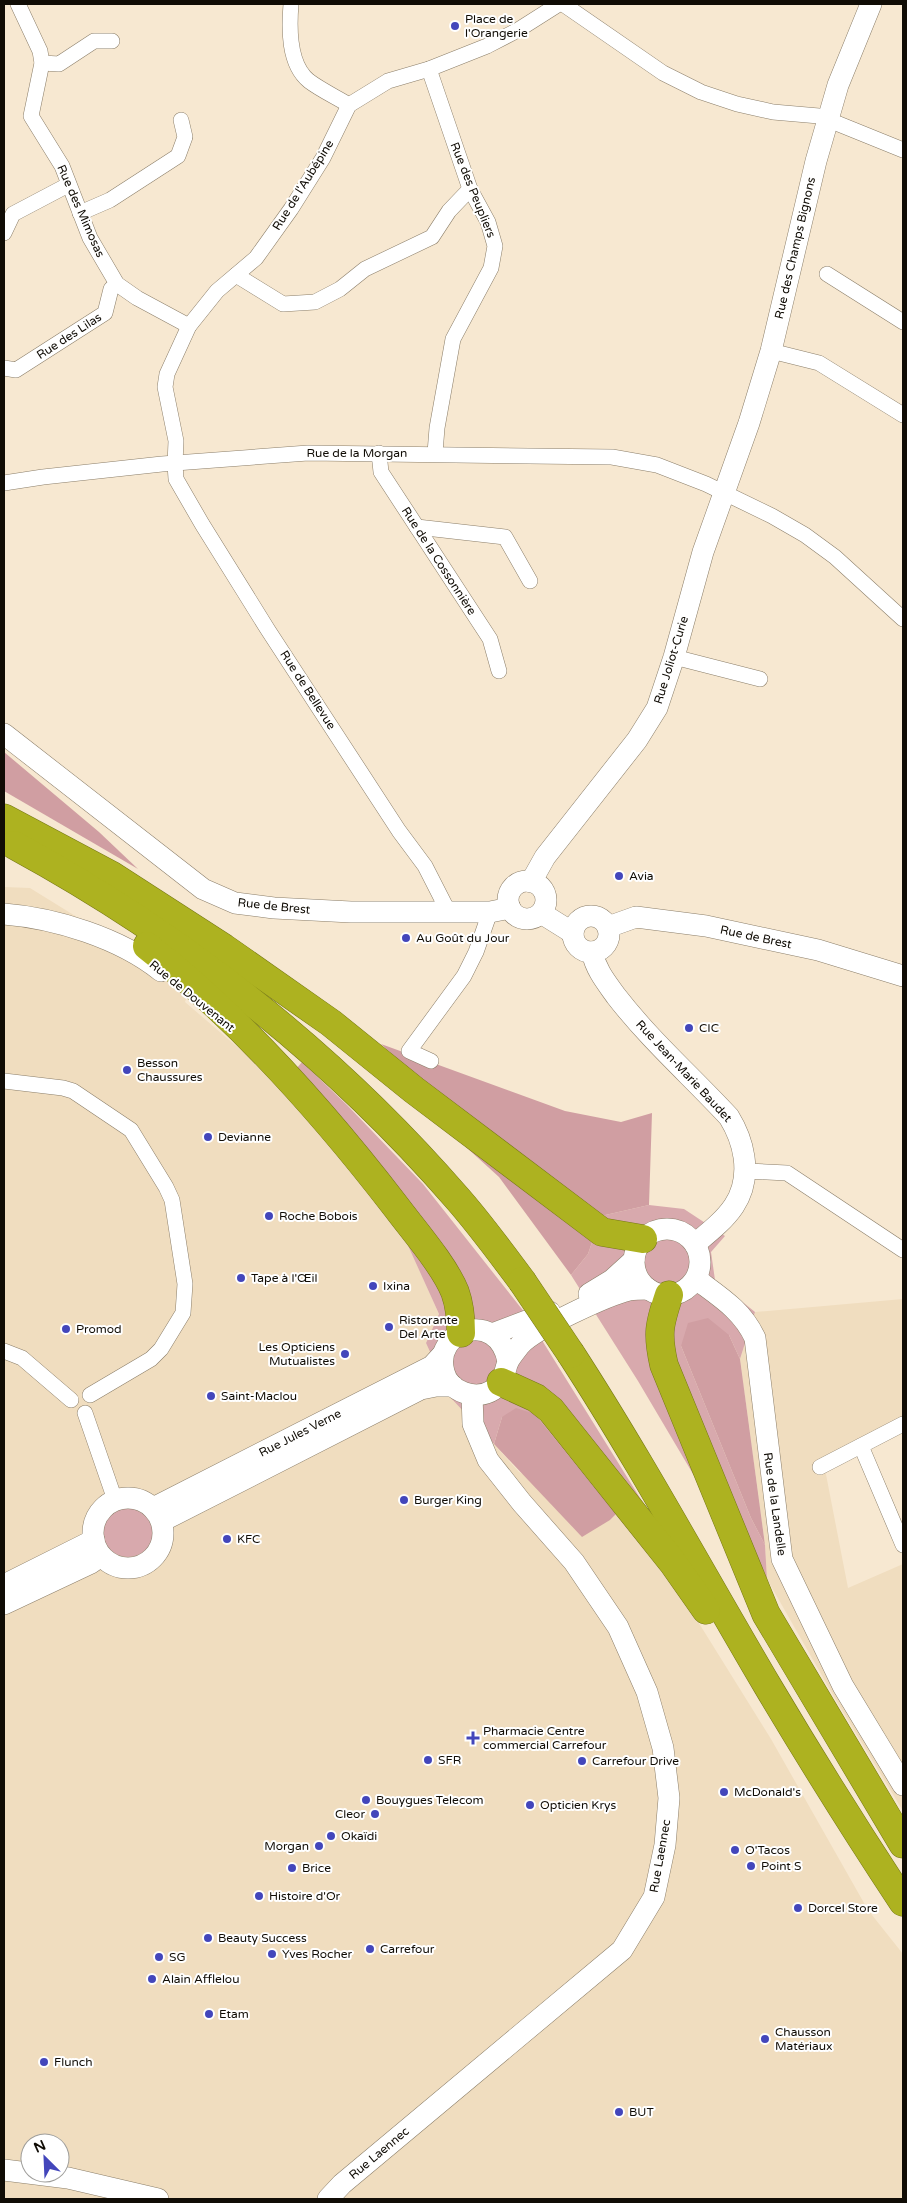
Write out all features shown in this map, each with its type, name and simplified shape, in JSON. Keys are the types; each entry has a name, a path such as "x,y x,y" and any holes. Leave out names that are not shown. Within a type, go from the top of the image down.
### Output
{"highway":[{"path":"4,818 110,875 224,948 331,1024 414,1090 602,1232 639,1250"},
{"path":"4,839 69,876 149,926 286,1028 360,1096 427,1163 531,1278"},
{"path":"4,848 19,860 119,923 174,967 205,993 308,1098 350,1148 448,1278 461,1310 461,1333"},
{"path":"110,875 300,1020 366,1078 450,1164 580,1351 739,1608 903,1864"},
{"path":"658,1292 660,1347 664,1365 766,1614 903,1844"},
{"path":"580,1351 654,1488 766,1684 839,1804 903,1902"},
{"path":"505,1372 552,1410 673,1563 738,1659 766,1684"}],"street":[{"name":"Rue des Mimosas","path":"18,4 40,51 42,63 31,116 62,166 90,238 117,284 137,298 189,326"},
{"path":"292,4 290,37 297,65 308,80 349,105 388,81 429,70 487,46 561,4 664,73 701,92 737,104 773,112 819,116 827,121 903,150"},
{"name":"Rue des Champs Bignons","path":"715,488 749,423 771,351 806,197 827,121 838,85 870,4"},
{"path":"42,63 59,64 94,40 112,41"},
{"name":"Rue des Peupliers","path":"429,70 470,189 488,222 495,246 491,268 453,339 436,428 435,453"},
{"name":"Rue de l'Aubépine","path":"174,464 176,441 165,387 167,374 189,326 217,291 256,258 323,158 349,105"},
{"path":"80,213 110,200 178,156 185,137 181,120"},
{"path":"4,233 13,214 68,185"},
{"path":"236,275 283,304 315,302 340,289 366,269 432,237 449,211 470,189"},
{"path":"827,274 903,322"},
{"name":"Rue des Lilas","path":"4,368 16,370 105,313 111,289 117,284"},
{"path":"771,351 819,363 903,415"},
{"name":"Rue de la Morgan","path":"4,483 43,477 174,464 308,453 435,453 612,457 657,465 715,488 772,516 805,535 835,557 903,619"},
{"name":"Rue de la Cossonnière","path":"379,453 381,472 490,639 499,671"},
{"name":"Rue de Bellevue","path":"174,464 176,479 202,524 268,630 399,831 425,866 449,913"},
{"name":"Rue Joliot-Curie","path":"531,882 551,850 647,727 657,708 674,657 703,552 715,488"},
{"path":"416,526 505,537 530,581"},
{"path":"674,657 760,678"},
{"name":"Rue de Brest","path":"4,734 203,889 235,903 314,911 449,913 500,910"},
{"path":"431,1061 409,1051 464,976 476,952 500,910 509,896 511,891 520,883 531,882 544,892 544,908 536,917 524,919 500,910"},
{"path":"544,908 575,927"},
{"name":"Rue de Douvenant","path":"4,914 34,916 65,925 100,937 149,960 262,1052"},
{"path":"594,916 608,926 609,938 607,943 598,951 592,952 578,947 575,927 582,918 594,916"},
{"name":"Rue de Brest","path":"608,926 636,917 706,926 818,950 903,976"},
{"name":"Rue Jean-Marie Baudet","path":"592,952 598,970 628,1011 651,1038 729,1117 737,1130 746,1171 740,1198 716,1226 695,1244"},
{"path":"4,1080 73,1091 131,1130 166,1186 172,1200 185,1284 183,1313 161,1349 151,1359 90,1395 80,1392 71,1400 71,1406 75,1412 85,1413 90,1410 93,1404 90,1395"},
{"path":"746,1171 786,1173 903,1250"},
{"path":"492,1334 531,1320 588,1294 612,1280 660,1230 670,1229 684,1234 695,1244 701,1262 696,1279 689,1287 680,1293 631,1289 535,1333 522,1344 505,1372 493,1390 483,1394 472,1395 462,1392 453,1386 444,1372 444,1354 447,1345 461,1333 472,1330 482,1330 492,1334 500,1341 506,1351 505,1372"},
{"path":"639,1250 635,1271 640,1281 658,1292"},
{"name":"Rue de la Landelle","path":"696,1279 742,1316 755,1338 782,1560 843,1686 903,1785"},
{"path":"4,1351 22,1358 71,1400"},
{"name":"Rue Jules Verne","path":"158,1514 432,1366 444,1354"},
{"name":"Rue Jules Verne","path":"158,1514 421,1389 436,1386 453,1386"},
{"name":"Rue Laennec","path":"328,2199 342,2184 622,1950 654,1898 665,1845 668,1791 663,1748 647,1692 618,1627 574,1562 522,1503 488,1460 473,1424 472,1395"},
{"path":"85,1413 115,1500"},
{"path":"820,1467 903,1424"},
{"path":"861,1446 903,1545"},
{"path":"4,1604 91,1563 97,1548 95,1520 100,1512 115,1500 135,1498 158,1514 163,1540 160,1549 148,1562 129,1568 119,1567 109,1563 97,1548"},
{"path":"4,1586 97,1548"},
{"path":"4,2170 68,2178 158,2199"}],"shaded area":[{"path":"4,752 99,832 138,869 4,791"},
{"path":"4,887 30,888 190,987 185,1002 263,1069 336,1151 405,1239 439,1314 426,1343 452,1398 519,1472 610,1520 616,1514 687,1604 771,1739 868,1910 903,1954 903,2199 4,2199"},
{"path":"381,1044 565,1111 621,1122 652,1113 649,1205 601,1216 588,1254 571,1275 499,1177 433,1117 444,1102"},
{"path":"302,1062 347,1105 423,1184 525,1313 660,1530 647,1553 535,1414 502,1417 494,1444 451,1398 426,1343 439,1314 405,1239 336,1151 280,1088"},
{"path":"649,1205 684,1209 725,1236 711,1252 715,1280 755,1312 740,1359 729,1335 681,1346 751,1518 765,1545 767,1579 732,1499 709,1501 638,1381 571,1275 588,1254 601,1216"},
{"path":"903,1299 903,1419 823,1459 848,1588 903,1564 903,1811 837,1702 767,1579 765,1545 740,1359 755,1312"},
{"path":"708,1318 729,1335 740,1359 765,1545 751,1518 681,1346 688,1323"},
{"path":"516,1408 535,1414 616,1514 610,1520 582,1537 494,1444 502,1417"},
{"path":"123,1505 133,1505 147,1512 154,1526 154,1536 147,1550 133,1557 123,1557 113,1553 106,1546 102,1536 102,1526 106,1516 113,1509"}],"place":[{"name":"Place de l'Orangerie","path":"455,26"},
{"name":"Avia","path":"619,876"},
{"name":"Au Goût du Jour","path":"406,938"},
{"name":"CIC","path":"689,1028"},
{"name":"Besson Chaussures","path":"127,1070"},
{"name":"Devianne","path":"208,1137"},
{"name":"Roche Bobois","path":"269,1216"},
{"name":"Tape à l'Œil","path":"241,1278"},
{"name":"Ixina","path":"373,1286"},
{"name":"Ristorante Del Arte","path":"389,1327"},
{"name":"Promod","path":"66,1329"},
{"name":"Les Opticiens Mutualistes","path":"345,1354"},
{"name":"Saint-Maclou","path":"211,1396"},
{"name":"Burger King","path":"404,1500"},
{"name":"KFC","path":"227,1539"},
{"name":"Pharmacie Centre commercial Carrefour","path":"473,1738"},
{"name":"SFR","path":"428,1760"},
{"name":"Carrefour Drive","path":"582,1761"},
{"name":"McDonald's","path":"724,1792"},
{"name":"Bouygues Telecom","path":"366,1800"},
{"name":"Opticien Krys","path":"530,1805"},
{"name":"Cleor","path":"375,1814"},
{"name":"Okaïdi","path":"331,1836"},
{"name":"Morgan","path":"319,1846"},
{"name":"O'Tacos","path":"735,1850"},
{"name":"Point S","path":"751,1866"},
{"name":"Brice","path":"292,1868"},
{"name":"Histoire d'Or","path":"259,1896"},
{"name":"Dorcel Store","path":"798,1908"},
{"name":"Beauty Success","path":"208,1938"},
{"name":"Carrefour","path":"370,1949"},
{"name":"Yves Rocher","path":"272,1954"},
{"name":"SG","path":"159,1957"},
{"name":"Alain Afflelou","path":"152,1979"},
{"name":"Etam","path":"209,2014"},
{"name":"Chausson Matériaux","path":"765,2039"},
{"name":"Flunch","path":"44,2062"},
{"name":"BUT","path":"619,2112"}]}
